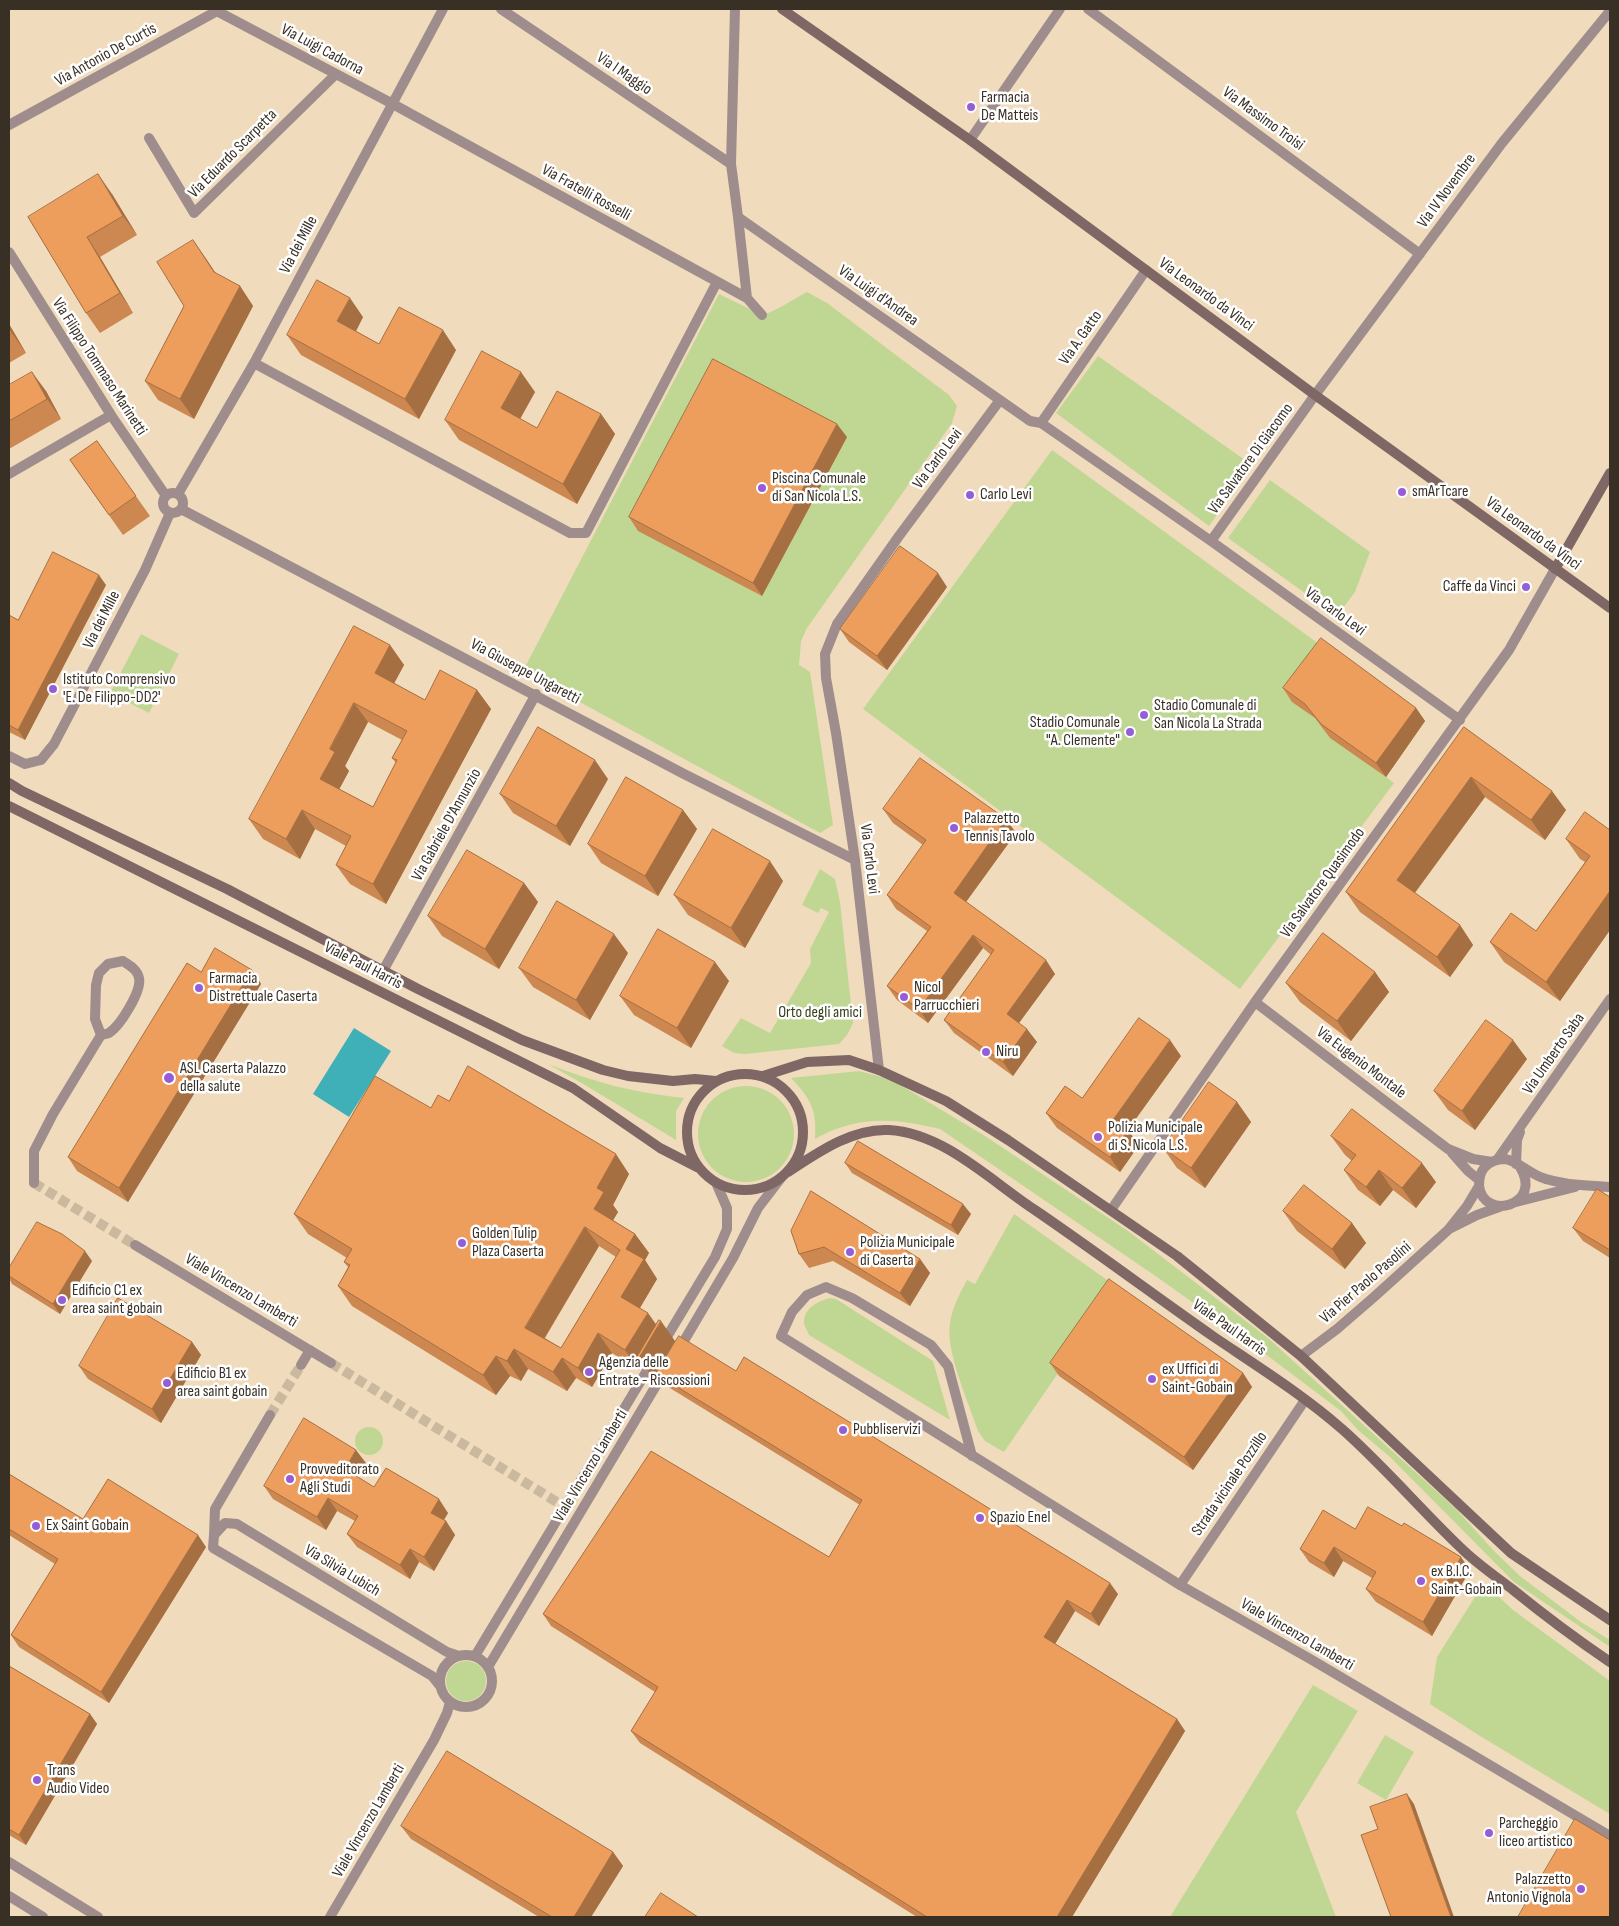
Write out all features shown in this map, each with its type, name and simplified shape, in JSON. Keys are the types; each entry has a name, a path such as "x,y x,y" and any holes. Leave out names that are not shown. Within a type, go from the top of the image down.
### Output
{"street":[{"name":"Via dei Mille","path":"178,494 254,363 391,103 443,9"},
{"name":"Via I Maggio","path":"501,9 731,164"},
{"path":"735,9 731,164 747,298"},
{"name":"Via Leonardo da Vinci","path":"782,9 970,140 1316,395 1610,608"},
{"path":"970,140 1060,9"},
{"name":"Via Massimo Troisi","path":"1088,9 1420,254"},
{"name":"Via Luigi Cadorna","path":"215,10 391,103"},
{"name":"Via Antonio De Curtis","path":"9,126 215,10"},
{"name":"Via IV Novembre","path":"1316,395 1502,143 1610,11"},
{"name":"Via Eduardo Scarpetta","path":"149,138 194,213 335,74"},
{"name":"Via Fratelli Rosselli","path":"391,103 747,298 762,314"},
{"name":"Via Luigi d'Andrea","path":"738,217 1000,400"},
{"name":"Via Filippo Tommaso Marinetti","path":"9,252 110,415 166,496"},
{"name":"Via A. Gatto","path":"1041,423 1146,270"},
{"path":"254,363 570,533 586,533 717,282"},
{"name":"Via Salvatore Di Giacomo","path":"1210,541 1316,395"},
{"name":"Via Carlo Levi","path":"879,1070 855,860 826,678 826,654 837,624 899,536 1000,400 1030,421 1041,423 1460,720"},
{"path":"9,474 110,415"},
{"path":"1555,569 1610,473"},
{"path":"171,493 178,494 183,502 181,509 176,513 170,513 163,506 166,496 171,493"},
{"name":"Via Giuseppe Ungaretti","path":"181,509 536,694 684,774 855,860"},
{"name":"Via dei Mille","path":"9,756 25,764 41,760 54,744 145,570 170,513"},
{"name":"Via Salvatore Quasimodo","path":"1111,1210 1255,1002 1509,650 1555,569"},
{"name":"Via Gabriele D'Annunzio","path":"384,970 536,694"},
{"name":"Viale Paul Harris","path":"9,783 218,885 522,1040 603,1070 628,1076 673,1081 695,1079 716,1081"},
{"name":"Viale Paul Harris","path":"9,806 573,1088 660,1148 697,1167"},
{"path":"34,1183 34,1151 53,1114 101,1035 110,1032 122,1019 137,994 140,979 135,968 123,961 108,964 99,973 96,985 95,1019 101,1035"},
{"name":"Via Umberto Saba","path":"1494,1161 1522,1126 1610,1000"},
{"name":"Via Eugenio Montale","path":"1255,1002 1448,1148 1479,1183"},
{"name":"Viale Paul Harris","path":"763,1076 807,1062 849,1060 879,1070 946,1101 1008,1140 1177,1256 1301,1356 1512,1553 1610,1620"},
{"name":"Viale Paul Harris","path":"784,1175 797,1159 802,1143 803,1126 799,1110 784,1089 763,1076 747,1073 731,1075 716,1081 701,1093 690,1110 686,1129 688,1149 697,1167 706,1177 730,1189 750,1191 770,1186 821,1150 859,1134 889,1130 922,1138 944,1147 1092,1248 1342,1428 1462,1549 1572,1636 1610,1662"},
{"name":"Via Umberto Saba","path":"1518,1165 1517,1140 1522,1126"},
{"name":"Via Eugenio Montale","path":"1448,1148 1473,1159 1494,1161"},
{"path":"1581,1185 1502,1206 1487,1201 1482,1195 1479,1183 1485,1166 1494,1161 1507,1159 1545,1179 1581,1185 1610,1187"},
{"path":"1516,1202 1525,1190 1526,1182 1518,1165"},
{"name":"Viale Vincenzo Lamberti","path":"488,1668 733,1258 758,1208 784,1175"},
{"name":"Via Pier Paolo Pasolini","path":"1301,1356 1337,1329 1448,1230 1467,1206 1479,1183"},
{"name":"Viale Vincenzo Lamberti","path":"475,1656 715,1258 727,1229 727,1208 717,1184"},
{"name":"Via Pier Paolo Pasolini","path":"1448,1230 1477,1215 1502,1206"},
{"name":"Viale Vincenzo Lamberti","path":"135,1245 331,1363"},
{"name":"Viale Vincenzo Lamberti","path":"972,1456 948,1366 931,1345 852,1298 826,1287 806,1295 792,1312 781,1336 972,1456 1180,1585 1312,1660 1610,1836"},
{"path":"301,1365 310,1350"},
{"name":"Strada vicinale Pozzillo","path":"1180,1585 1305,1400"},
{"path":"270,1415 215,1509 213,1548 432,1676 440,1686"},
{"name":"Via Silvia Lubich","path":"214,1537 225,1523 238,1524 446,1652 459,1656"},
{"path":"467,1654 475,1656 483,1661 488,1668 492,1676 492,1685 489,1694 476,1706 467,1708 458,1706 450,1702 442,1692 439,1678 446,1664 459,1656 467,1654"},
{"name":"Viale Vincenzo Lamberti","path":"330,1917 434,1740 447,1713 450,1702"},
{"name":"Viale Vincenzo Lamberti","path":"434,1740 452,1716 467,1708"},
{"path":"9,1862 98,1917"},
{"path":"9,1896 43,1917"}],"green space":[{"name":"Piscina Comunale di San Nicola L.S.","path":"807,292 827,303 949,395 957,406 952,423 807,628 801,641 799,665 810,672 833,825 820,833 523,671 719,294 762,315 779,308"},
{"path":"1098,356 1252,465 1209,526 1056,413"},
{"name":"Stadio Comunale di San Nicola La Strada","path":"1052,450 1425,721 1386,777 1394,783 1240,989 863,709"},
{"path":"1270,480 1370,552 1355,592 1337,616 1228,538"},
{"path":"141,634 179,654 149,713 110,693"},
{"name":"Orto degli amici","path":"820,869 835,879 840,902 853,1023 847,1035 839,1044 745,1054 734,1053 722,1046 741,1018 770,1033 811,963 810,949 829,912 821,908 818,913 802,905"},
{"path":"548,1064 614,1086 684,1098 676,1111 676,1140 585,1085"},
{"path":"859,1071 890,1079 985,1136 1128,1231 1268,1338 1456,1509 1494,1551 1520,1576 1581,1622 1610,1640 1610,1647 1514,1582 1390,1457 1358,1430 1341,1411 1260,1350 1154,1275 940,1129 891,1121 861,1122 831,1131 815,1139 814,1112 808,1099 791,1078"},
{"path":"746,1086 764,1090 780,1100 790,1116 794,1134 790,1152 780,1168 764,1178 746,1182 728,1178 712,1168 702,1152 698,1134 702,1116 712,1100 728,1090"},
{"path":"1014,1214 1117,1287 1004,1452 985,1441 978,1431 954,1362 949,1335 953,1312 967,1280 975,1284"},
{"path":"830,1298 836,1299 933,1361 950,1420 809,1335 804,1324 806,1314 816,1303"},
{"path":"369,1427 379,1431 383,1441 379,1451 369,1455 359,1451 355,1441 359,1431"},
{"path":"1482,1586 1494,1592 1513,1610 1610,1681 1610,1814 1430,1704 1437,1657"},
{"path":"470,1661 477,1664 483,1670 486,1681 485,1689 477,1698 470,1701 462,1701 455,1698 447,1689 446,1677 449,1670 458,1662"},
{"path":"1313,1685 1358,1711 1296,1812 1336,1917 1170,1917"},
{"path":"1385,1735 1414,1752 1386,1800 1357,1783"}],"water":[{"path":"354,1028 391,1051 349,1117 313,1094"}],"building":[{"path":"98,174 123,216 87,237 120,293 86,313 28,217"},
{"path":"193,240 214,272 240,286 180,399 145,381 184,306 157,262"},
{"path":"317,280 350,298 337,321 379,344 399,307 443,330 405,399 287,335"},
{"path":"482,351 521,372 501,408 537,428 557,391 601,414 563,484 445,420"},
{"path":"713,359 837,424 753,583 629,517"},
{"path":"32,372 47,399 9,421 9,385"},
{"path":"97,441 136,496 109,515 70,460"},
{"path":"900,546 938,573 877,656 840,629"},
{"path":"53,552 99,575 18,730 9,725 9,615 18,620"},
{"path":"354,626 390,645 375,673 425,700 440,670 477,690 373,884 336,865 351,836 302,810 286,839 249,819","holes":["354,703 407,731 392,758 397,760 373,807 320,779 335,752 330,749"]},
{"path":"1321,638 1416,708 1376,763 1321,724 1305,704 1283,688"},
{"path":"538,727 595,760 556,826 500,794"},
{"path":"1464,727 1552,791 1531,820 1471,777 1397,880 1460,925 1437,957 1346,892"},
{"path":"920,758 1006,819 954,893 1046,960 1007,1014 1027,1029 1003,1062 944,1020 994,950 973,935 919,1009 887,986 931,927 887,895 926,840 883,809"},
{"path":"626,777 683,810 645,876 588,844"},
{"path":"1585,812 1610,830 1610,891 1546,982 1490,942 1511,913 1536,931 1590,856 1566,839"},
{"path":"713,829 770,861 731,928 674,895"},
{"path":"467,850 524,883 485,949 428,916"},
{"path":"557,901 614,934 576,1000 519,968"},
{"path":"658,929 715,962 677,1028 620,996"},
{"path":"1323,933 1375,972 1337,1021 1286,983"},
{"name":"ASL Caserta Palazzo della salute","path":"215,948 252,970 119,1188 68,1157 187,963 201,972"},
{"path":"1139,1018 1170,1040 1113,1120 1128,1130 1110,1157 1046,1113 1065,1086 1082,1098"},
{"path":"1486,1020 1513,1040 1462,1111 1434,1091"},
{"name":"Golden Tulip Plaza Caserta","path":"468,1066 616,1154 597,1188 604,1192 594,1209 635,1234 626,1249 644,1259 621,1297 648,1313 625,1350 598,1333 578,1368 562,1358 553,1372 514,1349 507,1361 496,1356 483,1375 338,1286 350,1265 344,1262 352,1249 294,1214 375,1076 431,1108 438,1095 449,1101","holes":["585,1227 620,1250 561,1348 525,1328"]},
{"path":"1209,1082 1237,1102 1191,1168 1163,1148"},
{"path":"1352,1109 1422,1163 1402,1188 1379,1170 1366,1187 1344,1170 1356,1155 1331,1136"},
{"path":"858,1141 963,1204 951,1225 845,1163"},
{"path":"1304,1185 1352,1223 1332,1249 1283,1211"},
{"path":"1597,1189 1610,1197 1610,1250 1573,1228"},
{"name":"Polizia Municipale di Caserta","path":"811,1191 920,1259 900,1293 824,1247 799,1254 791,1231"},
{"path":"37,1222 62,1234 85,1251 53,1304 9,1276 9,1268"},
{"name":"ex Uffici di Saint-Gobain","path":"1109,1279 1243,1373 1184,1457 1050,1363"},
{"path":"118,1298 192,1342 152,1409 79,1366"},
{"path":"659,1320 661,1321 639,1358 637,1357"},
{"path":"679,1336 736,1371 744,1357 1110,1583 1091,1614 1067,1600 1044,1637 1177,1719 1057,1917 927,1917 631,1731 658,1687 543,1614 651,1451 829,1557 862,1500 656,1374"},
{"path":"304,1418 356,1450 345,1469 374,1487 386,1468 439,1499 431,1513 446,1521 424,1557 410,1549 400,1565 347,1534 358,1516 328,1498 317,1517 264,1486"},
{"path":"9,1474 83,1519 108,1479 198,1535 101,1692 11,1635 58,1559 9,1529"},
{"name":"ex B.I.C. Saint-Gobain","path":"1368,1507 1402,1526 1404,1523 1461,1557 1423,1622 1366,1589 1376,1572 1334,1547 1324,1563 1300,1549 1323,1510 1355,1529"},
{"name":"Trans Audio Video","path":"9,1666 90,1714 19,1835 9,1829"},
{"path":"447,1751 613,1852 574,1917 552,1917 401,1826"},
{"path":"1407,1794 1451,1917 1391,1917 1361,1835 1378,1829 1370,1807"},
{"name":"Palazzetto Antonio Vignola","path":"1575,1819 1610,1840 1610,1917 1518,1917"},
{"path":"661,1893 698,1917 645,1917"}],"tunnel":[{"path":"34,1183 135,1245"},
{"path":"331,1363 565,1507"},
{"path":"270,1415 301,1365"}],"place":[{"name":"Farmacia De Matteis","path":"971,107"},
{"name":"Piscina Comunale di San Nicola L.S.","path":"762,488"},
{"name":"smArTcare","path":"1402,492"},
{"name":"Carlo Levi","path":"970,495"},
{"name":"Caffe da Vinci","path":"1526,587"},
{"name":"Istituto Comprensivo 'E. De Filippo-DD2'","path":"53,689"},
{"name":"Stadio Comunale di San Nicola La Strada","path":"1144,715"},
{"name":"Stadio Comunale \"A. Clemente\"","path":"1130,732"},
{"name":"Palazzetto Tennis Tavolo","path":"954,828"},
{"name":"Farmacia Distrettuale Caserta","path":"199,988"},
{"name":"Nicol Parrucchieri","path":"904,997"},
{"name":"Niru","path":"986,1052"},
{"name":"ASL Caserta Palazzo della salute","path":"169,1078"},
{"name":"Polizia Municipale di S. Nicola L.S.","path":"1098,1137"},
{"name":"Golden Tulip Plaza Caserta","path":"462,1243"},
{"name":"Polizia Municipale di Caserta","path":"850,1252"},
{"name":"Edificio C1 ex area saint gobain","path":"62,1300"},
{"name":"Agenzia delle Entrate - Riscossioni","path":"589,1372"},
{"name":"ex Uffici di Saint-Gobain","path":"1152,1379"},
{"name":"Edificio B1 ex area saint gobain","path":"167,1383"},
{"name":"Pubbliservizi","path":"843,1430"},
{"name":"Provveditorato Agli Studi","path":"290,1479"},
{"name":"Spazio Enel","path":"980,1518"},
{"name":"Ex Saint Gobain","path":"36,1526"},
{"name":"ex B.I.C. Saint-Gobain","path":"1421,1581"},
{"name":"Trans Audio Video","path":"37,1780"},
{"name":"Parcheggio liceo artistico","path":"1489,1833"},
{"name":"Palazzetto Antonio Vignola","path":"1581,1889"}]}
